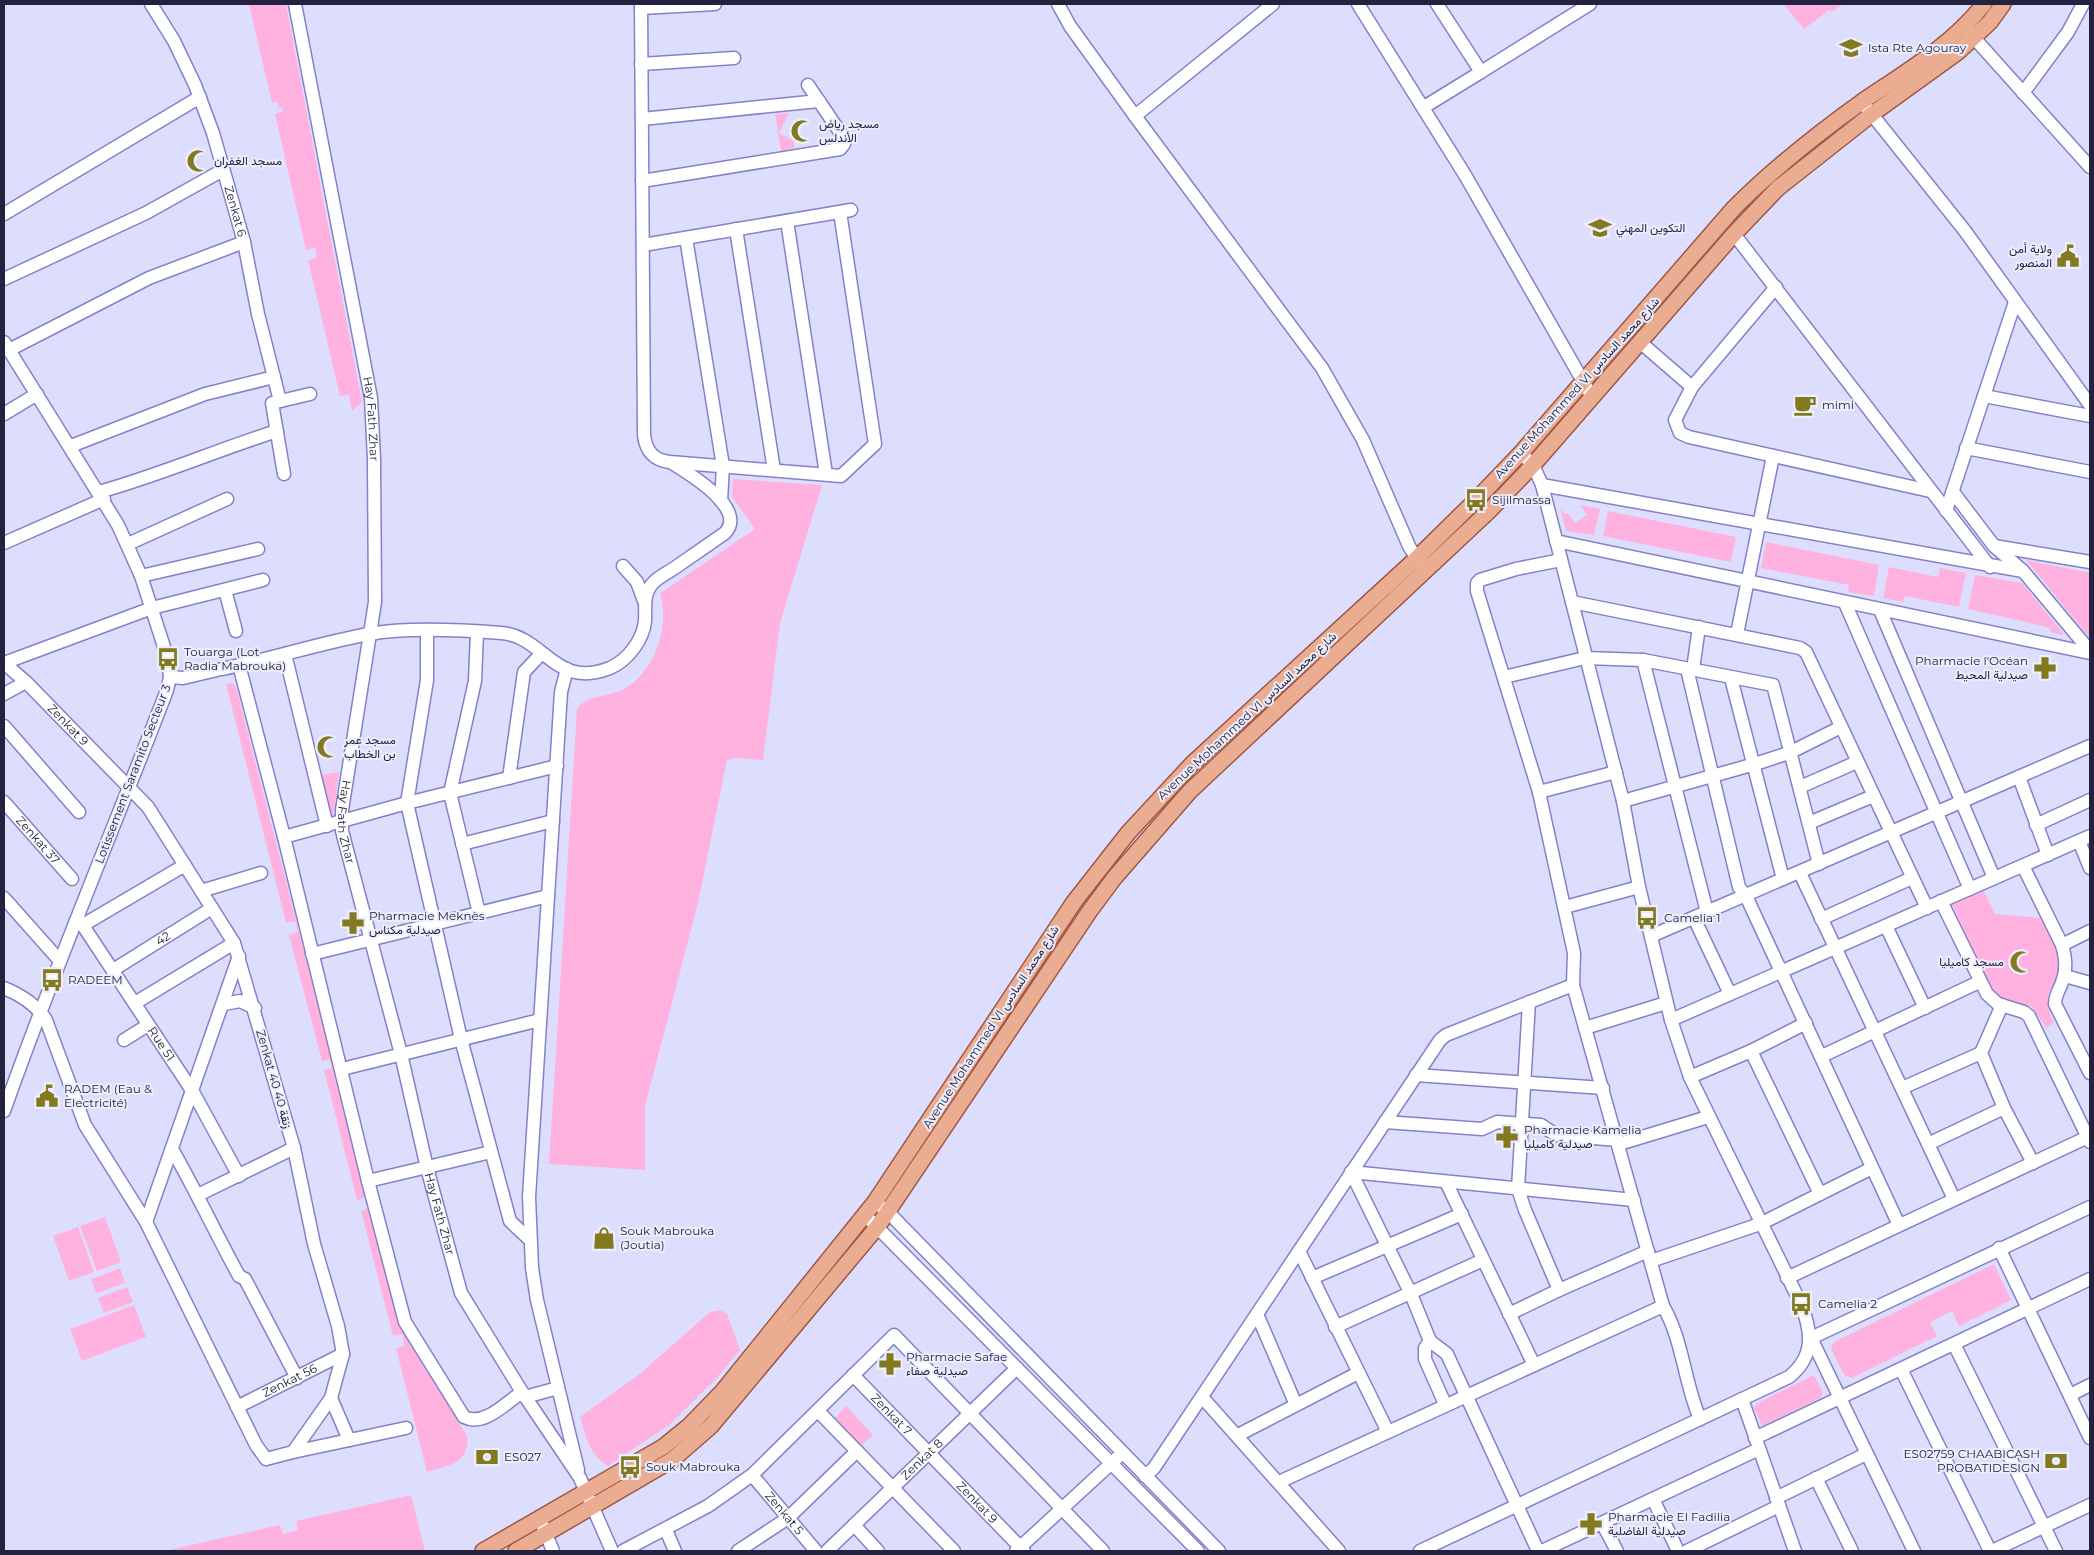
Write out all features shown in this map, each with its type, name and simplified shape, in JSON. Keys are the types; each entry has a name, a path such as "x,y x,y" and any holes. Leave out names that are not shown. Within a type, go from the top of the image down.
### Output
{"main road":[{"name":"Avenue Mohammed VI شارع محمد السادس","path":"483,1551 663,1447 701,1415 752,1357 875,1202 1036,957 1103,864 1178,778 1416,559 1521,452 1734,208 1782,163 1862,102 1939,48 1969,32 1984,4"},
{"name":"Avenue Mohammed VI شارع محمد السادس","path":"516,1551 672,1460 711,1426 878,1226 1050,967 1115,877 1190,790 1426,572 1533,465 1734,234 1778,188 1872,114 1941,65 1969,32 2003,4"},
{"path":"1178,778 1190,790"},
{"path":"1036,957 1050,967"},
{"path":"993,1023 1006,1033"}],"street":[{"name":"Zenkat 6","path":"151,4 174,41 200,97 244,242 280,401"},
{"name":"Hay Fath Zhar","path":"295,4 371,398 374,459 375,602 341,822 427,1168 461,1293 469,1310 580,1478 594,1506 612,1551"},
{"path":"643,245 845,211 875,444 841,476 670,462 654,458 645,444 642,181 641,6 715,4"},
{"path":"1058,4 1070,26 1135,116 1322,368 1363,440 1416,559 1426,572"},
{"path":"1135,116 1273,4"},
{"path":"1358,4 1424,107 1584,380 1592,397"},
{"path":"1437,4 1481,72"},
{"path":"1424,107 1590,4"},
{"path":"2023,93 2062,40 2083,4"},
{"path":"1969,32 2090,165"},
{"path":"641,64 734,58"},
{"path":"642,181 840,149 844,144 844,138 808,85"},
{"path":"4,214 200,97"},
{"path":"642,119 819,101"},
{"path":"1862,102 1965,231 2090,405"},
{"path":"4,279 146,213 223,170"},
{"path":"787,221 826,474"},
{"path":"736,229 774,470"},
{"path":"1734,234 1990,567"},
{"path":"686,238 723,466 721,501"},
{"path":"6,346 149,278 244,242"},
{"path":"1776,288 1692,388 1675,420 1680,433 1689,437 1930,491"},
{"path":"1946,511 2015,302"},
{"path":"1640,342 1692,388"},
{"name":"Lotissement Saramito Secteur 3","path":"4,1111 40,1010 60,961 80,921 167,690 170,677 168,659 152,608 128,544 102,495 6,346"},
{"path":"71,446 205,394 274,377"},
{"path":"4,414 37,394"},
{"path":"284,474 272,403 310,394"},
{"path":"1984,396 2090,416"},
{"path":"4,543 102,495 194,462 240,442 276,431"},
{"path":"1966,448 2090,472"},
{"path":"1521,452 1533,465 1542,485 1623,801 1639,887 1666,1004 1690,1077 1804,1313 1811,1338 1914,1551"},
{"path":"1737,634 1773,456"},
{"path":"644,601 654,582 729,529 731,514 721,501 702,483 670,462"},
{"path":"1542,485 1990,567 2023,571"},
{"path":"1952,492 1994,546 2023,571 2090,652"},
{"path":"128,544 227,499"},
{"path":"1556,541 1845,603 2090,652"},
{"path":"1994,546 2090,562"},
{"path":"141,576 258,548"},
{"path":"1561,560 1495,575 1477,583 1477,592 1539,792 1574,953 1573,985 1663,1306 1672,1321 1689,1392 1700,1419"},
{"path":"170,677 183,678 371,633 427,630 504,633 520,637 556,665 567,669 593,672 611,667 627,656 638,642 645,622 644,601 636,582 623,566"},
{"path":"4,663 152,608 264,580"},
{"path":"225,590 236,631"},
{"path":"1572,602 1737,634 1800,648 1806,652 1927,908"},
{"path":"1845,603 1970,889"},
{"path":"1880,610 1994,878"},
{"path":"1699,628 1690,669 1739,887 1746,896 1782,971 1899,1225"},
{"path":"427,630 427,680 407,803 433,924 510,1222 530,1240"},
{"path":"476,632 475,681 450,793 479,913"},
{"path":"285,654 327,826"},
{"path":"508,778 524,672 541,654"},
{"path":"1504,677 1585,658 1643,660 1773,685 1789,753 1820,864"},
{"path":"1643,660 1707,912"},
{"name":"Zenkat 9","path":"4,663 26,682 129,788"},
{"path":"239,665 284,836 368,1181 406,1322 464,1416 478,1421 524,1394 558,1388"},
{"path":"567,669 561,692 529,1197 530,1240 537,1300 580,1478"},
{"path":"1731,678 1755,764 1783,880"},
{"path":"4,694 26,682"},
{"path":"4,726 79,812"},
{"path":"1623,801 1789,753 1841,728"},
{"path":"1651,936 2090,746"},
{"path":"1800,787 1857,762"},
{"path":"284,836 557,766"},
{"path":"1539,792 1616,772"},
{"path":"2019,777 2048,855"},
{"name":"Zenkat 40 زنقة 40","path":"129,788 154,816 234,943 255,1008 294,1148 314,1244 338,1326 343,1354 331,1398 293,1452"},
{"path":"1809,824 1873,796"},
{"path":"2036,825 2090,800"},
{"name":"Zenkat 37","path":"4,802 72,879"},
{"path":"462,844 554,821"},
{"path":"1671,1020 2084,839 2090,868"},
{"path":"80,921 185,864"},
{"path":"2023,866 2062,945 2066,959 2065,976 2055,997 2056,1004 2090,1073"},
{"path":"201,891 261,873"},
{"path":"1800,873 1954,1199"},
{"path":"1821,919 1912,878"},
{"path":"1565,907 1639,887"},
{"path":"312,954 548,896"},
{"path":"4,898 60,961"},
{"path":"1787,1278 1954,1199 2090,1138 2029,1016 2024,1012 2002,1005 1987,994 1979,982 1942,901"},
{"name":"42","path":"113,970 212,908"},
{"path":"1694,918 1730,994"},
{"name":"Rue 51","path":"80,921 193,1092 239,1176"},
{"path":"1886,926 1925,1008"},
{"path":"2062,945 2090,931"},
{"path":"135,1003 234,943"},
{"path":"146,1222 224,1004 239,956"},
{"path":"2065,976 2090,983"},
{"path":"1822,1056 1979,982"},
{"path":"1145,1476 1154,1468 1440,1040 1446,1035 1573,985"},
{"path":"4,988 27,1000 40,1010 51,1031 85,1125 146,1222 256,1445 266,1459 406,1428"},
{"path":"224,1004 240,1002 255,1008"},
{"path":"1529,1002 1518,1189 1559,1290"},
{"path":"1585,1028 1666,1004"},
{"path":"1902,1088 1981,1052 2002,1005"},
{"path":"342,1068 540,1020"},
{"path":"1690,1077 1806,1023"},
{"path":"124,1040 148,1025"},
{"path":"1751,1050 1820,1194"},
{"path":"1981,1052 2004,1108 2033,1163"},
{"path":"1416,1075 1603,1088"},
{"path":"1928,1144 2004,1108"},
{"path":"1385,1122 1482,1129 1497,1122 1541,1125 1556,1135 1618,1142 1708,1117"},
{"path":"198,1195 294,1148"},
{"path":"172,1149 198,1195 216,1235 239,1276 246,1279 298,1378"},
{"path":"368,1181 491,1152"},
{"path":"1509,1314 1559,1290 1649,1256 1760,1224 1872,1168"},
{"path":"1351,1172 1634,1200"},
{"path":"1351,1172 1411,1294 1430,1341 1437,1344 1447,1354 1538,1551"},
{"path":"1446,1182 1534,1365"},
{"path":"875,1202 888,1212 1219,1551"},
{"path":"1420,1551 1742,1399 1796,1371 1805,1357 1811,1338 1999,1248 2090,1207"},
{"path":"1312,1278 1462,1214"},
{"path":"865,1215 1198,1551"},
{"path":"1999,1248 2090,1438"},
{"path":"1299,1251 1388,1432"},
{"path":"1335,1327 1483,1260"},
{"path":"1542,1551 1652,1499 1840,1398 2090,1279"},
{"path":"1279,1482 1445,1404 1663,1306"},
{"path":"1257,1314 1296,1405"},
{"path":"623,1551 666,1530 708,1506 752,1474 894,1335 1103,1551"},
{"path":"1430,1341 1425,1348 1425,1359 1445,1404"},
{"path":"1954,1344 2056,1551"},
{"name":"Zenkat 56","path":"237,1407 343,1354"},
{"name":"Zenkat 8","path":"827,1551 929,1455 1017,1368"},
{"path":"1901,1369 1991,1551 2090,1505"},
{"path":"1238,1435 1358,1373"},
{"name":"Zenkat 7","path":"853,1375 929,1455"},
{"path":"2070,1395 2090,1385"},
{"path":"1202,1397 1238,1435 1339,1551"},
{"path":"331,1398 349,1440"},
{"path":"1742,1399 1795,1551"},
{"path":"818,1411 954,1551"},
{"path":"738,1551 788,1518 857,1451"},
{"path":"1020,1550 1122,1453"},
{"path":"1687,1551 1777,1502 1816,1478 1866,1454"},
{"name":"Zenkat 9","path":"929,1455 1020,1550"},
{"name":"Zenkat 5","path":"752,1474 816,1551"},
{"path":"1816,1478 1852,1551"},
{"path":"1652,1499 1678,1551"},
{"path":"540,1519 553,1551"},
{"path":"1602,1523 1617,1551"},
{"path":"854,1525 878,1551"},
{"path":"666,1530 675,1551"}],"shaded area":[{"path":"249,4 286,4 362,402 352,411 349,395 340,396 308,260 317,258 315,248 306,250 275,114 283,111 282,107 279,108 277,102 272,103"},
{"path":"1783,4 1843,4 1832,12 1829,10 1804,29"},
{"path":"789,113 779,133 794,141 794,148 781,151 775,114"},
{"path":"733,479 822,485 780,623 763,760 736,758 727,760 698,903 645,1106 645,1170 549,1164 577,709 585,701 622,690 634,682 651,661 657,648 663,620 663,606 660,593 755,529 732,497"},
{"path":"1580,505 1600,509 1594,535 1566,531 1560,508 1565,514 1568,513 1575,523 1587,515"},
{"path":"1608,511 1736,537 1731,562 1603,536"},
{"path":"1766,542 1879,565 1874,596 1848,592 1849,585 1761,568"},
{"path":"2026,560 2090,573 2090,638"},
{"path":"1889,567 1938,577 1940,568 1966,573 1959,607 1905,596 1903,602 1883,598"},
{"path":"1975,575 2022,583 2063,635 2050,632 2051,628 1968,609"},
{"path":"232,683 236,687 399,1321 467,1436 467,1445 461,1458 450,1465 427,1472 396,1348 405,1346 402,1334 393,1336 361,1211 369,1208 366,1197 357,1200 324,1070 332,1068 330,1060 322,1061 289,935 298,932 295,921 286,923 226,684"},
{"path":"339,772 333,817 331,818 321,775"},
{"path":"1984,891 1995,914 2040,918 2054,944 2058,955 2059,971 2051,989 2048,1002 2049,1011 2054,1023 2046,1028 2032,1007 2002,998 1992,991 1985,981 1952,905"},
{"path":"105,1217 121,1262 97,1271 80,1226"},
{"path":"78,1227 94,1272 69,1281 53,1236"},
{"path":"1994,1264 2011,1300 1959,1326 1952,1311 1930,1322 1937,1336 1852,1378 1844,1375 1831,1349 1834,1342"},
{"path":"120,1268 125,1283 96,1293 91,1279"},
{"path":"127,1287 133,1302 104,1313 98,1298"},
{"path":"134,1305 146,1337 82,1361 70,1329"},
{"path":"720,1310 727,1314 740,1350 715,1380 669,1425 608,1466 601,1461 589,1445 580,1417 641,1373 710,1312"},
{"path":"1814,1375 1823,1393 1820,1398 1762,1426 1754,1408 1756,1404"},
{"path":"846,1406 873,1435 861,1446 835,1418"},
{"path":"411,1495 425,1551 164,1551 280,1525 283,1534 298,1530 296,1521"}],"place":[{"name":"Ista Rte Agouray","path":"1851,48"},
{"name":"مسجد رياض الأندلس","path":"802,131"},
{"name":"مسجد الغفران","path":"198,161"},
{"name":"التكوين المهني","path":"1600,228"},
{"name":"ولاية أمن المنصور","path":"2068,256"},
{"name":"mimi","path":"1805,405"},
{"name":"Sijilmassa","path":"1476,500"},
{"name":"Touarga (Lot Radia Mabrouka)","path":"168,659"},
{"name":"Pharmacie l'Océan صيدلية المحيط","path":"2045,668"},
{"name":"مسجد عمر بن الخطاب","path":"328,747"},
{"name":"Camelia 1","path":"1647,918"},
{"name":"Pharmacie Meknès صيدلية مكناس","path":"353,923"},
{"name":"مسجد كاميليا","path":"2021,962"},
{"name":"RADEEM","path":"52,980"},
{"name":"RADEM (Eau & Electricité)","path":"47,1096"},
{"name":"Pharmacie Kamelia صيدلية كاميليا","path":"1507,1137"},
{"name":"Souk Mabrouka (Joutia)","path":"604,1238"},
{"name":"Camelia 2","path":"1801,1304"},
{"name":"Pharmacie Safae صيدلية صفاء","path":"890,1364"},
{"name":"ES027","path":"487,1457"},
{"name":"ES02759 CHAABICASH PROBATIDESIGN","path":"2056,1461"},
{"name":"Souk Mabrouka","path":"630,1467"},
{"name":"Pharmacie El Fadilia صيدلية الفاضلية","path":"1591,1524"}]}
